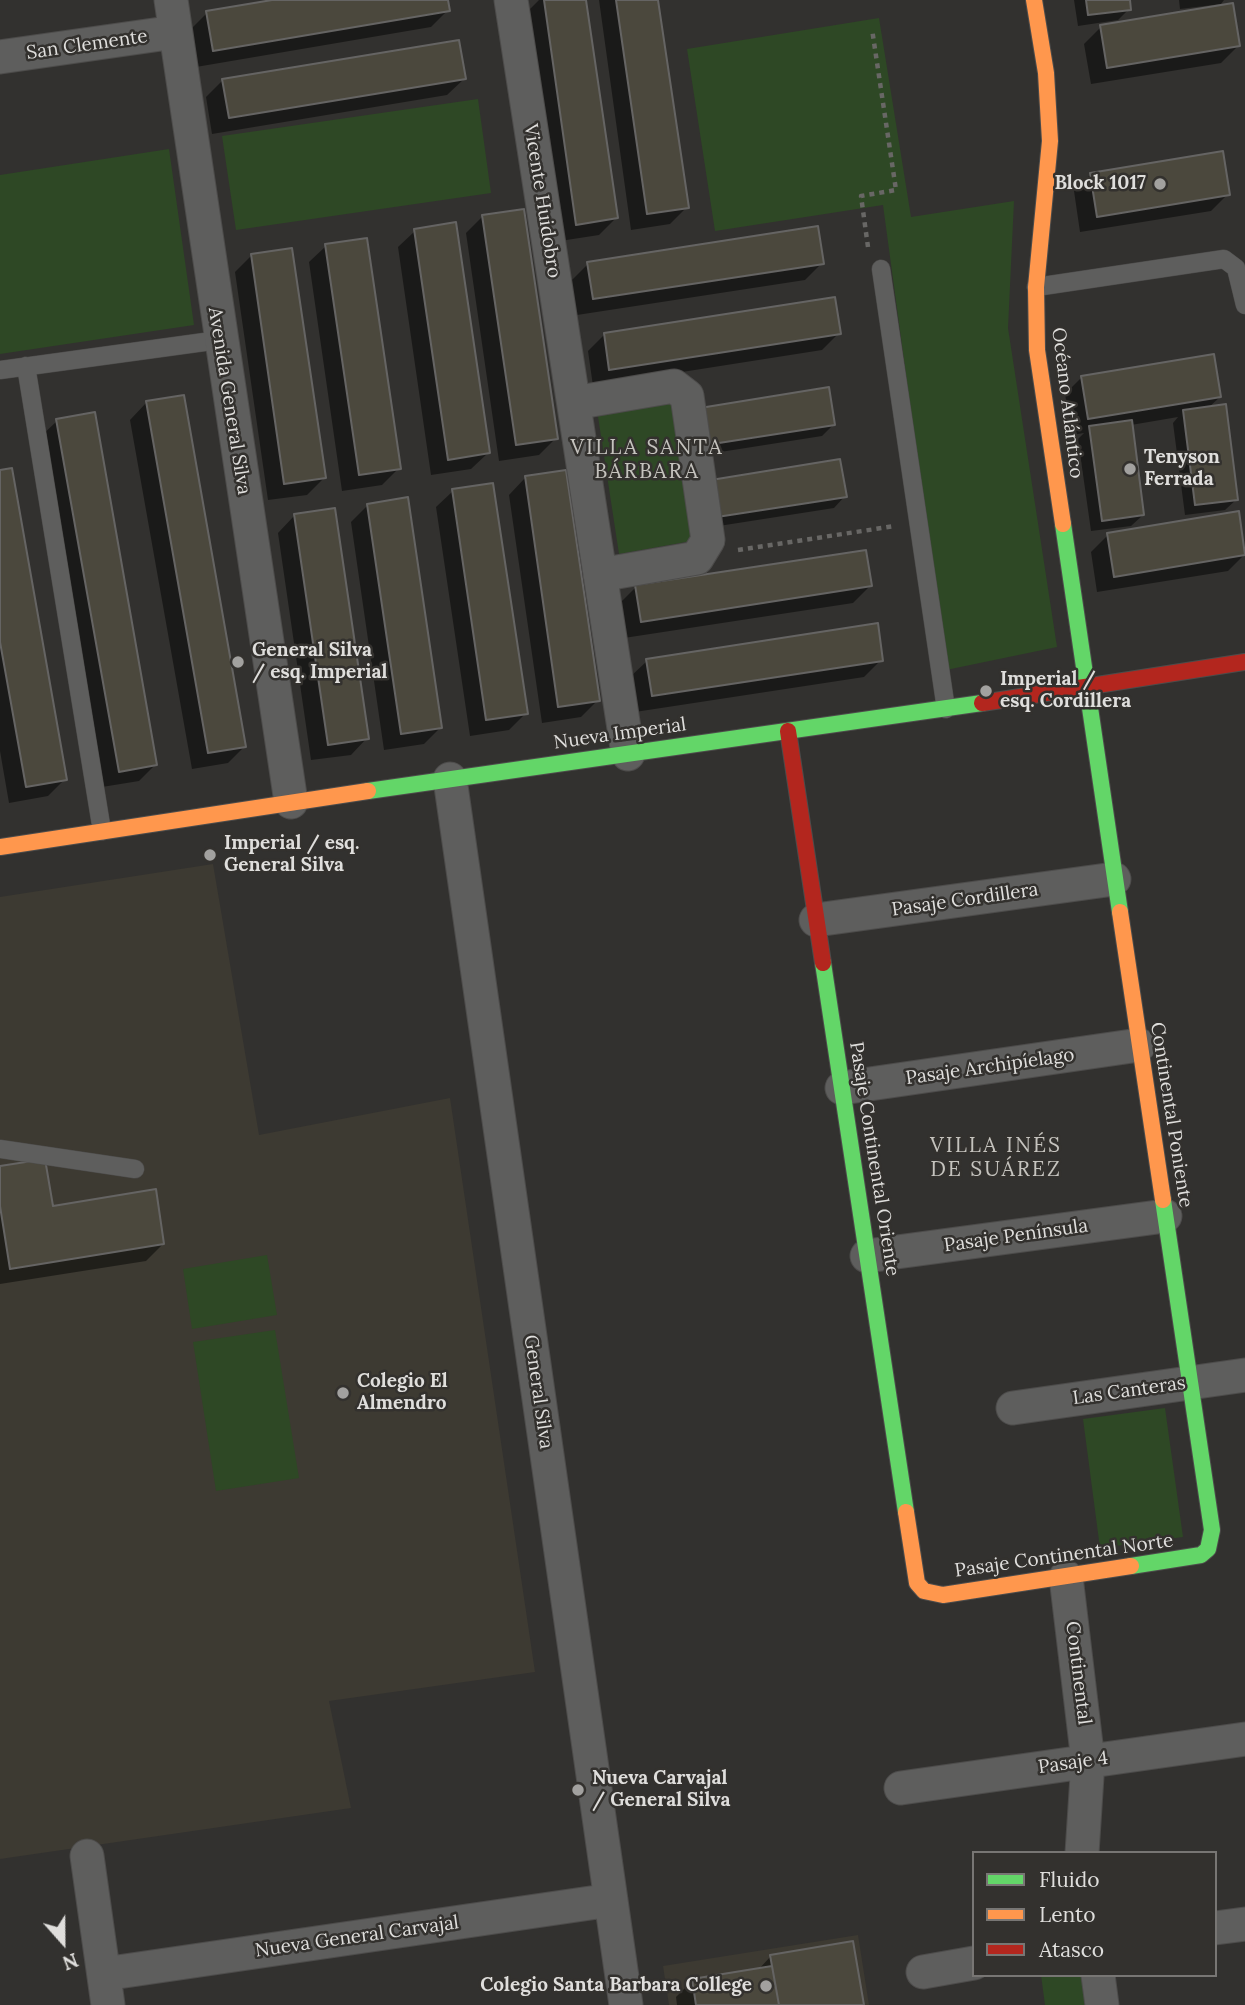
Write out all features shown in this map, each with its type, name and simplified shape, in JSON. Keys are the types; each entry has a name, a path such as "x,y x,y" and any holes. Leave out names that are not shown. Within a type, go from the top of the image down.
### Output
{"street":[{"name":"Avenida General Silva","path":"171,0 219,340 290,802"},
{"name":"Vicente Huidobro","path":"510,0 628,754"},
{"name":"Océano Atlántico","path":"1034,0 1046,73 1050,141 1036,287 1037,350 1085,686"},
{"name":"San Clemente","path":"0,57 175,32"},
{"path":"573,402 674,386 687,396 708,540 697,558 600,575"},
{"name":"Nueva Imperial","path":"0,847 290,802 946,709 1245,662"},
{"name":"Continental Poniente","path":"1085,686 1212,1530 1208,1549"},
{"name":"Pasaje Continental Oriente","path":"788,731 915,1573 924,1591"},
{"name":"General Silva","path":"450,779 626,2005"},
{"name":"Pasaje Cordillera","path":"816,920 1114,879"},
{"name":"Pasaje Archipíelago","path":"842,1088 1139,1045"},
{"name":"Pasaje Península","path":"867,1256 1165,1216"},
{"name":"Las Canteras","path":"1013,1408 1245,1375"},
{"name":"Pasaje Continental Norte","path":"924,1591 943,1595 1066,1577 1192,1558 1208,1549"},
{"name":"Continental","path":"1066,1577 1088,1761 1082,1851"},
{"name":"Pasaje 4","path":"901,1788 1245,1738"},
{"path":"87,1856 106,1990"},
{"name":"Nueva General Carvajal","path":"106,1990 611,1900"},
{"path":"1217,1928 1245,1924"},
{"path":"923,1972 972,1964"},
{"path":"1098,1977 1102,2005"}],"lane":[{"path":"1036,287 1224,259 1236,268 1245,306"},
{"path":"881,269 946,709"},
{"path":"0,370 219,340"},
{"path":"26,366 102,831"},
{"path":"0,1149 135,1169"}],"path":[{"path":"703,549 713,553 897,526"}],"shaded area":[{"path":"213,864 259,1135 450,1098 535,1672 329,1701 351,1808 0,1859 0,897"},
{"name":"Colegio Santa Barbara College","path":"858,1935 869,2005 669,2005 663,1966"}],"green space":[{"path":"879,18 911,217 1014,201 1008,328 1057,647 946,670 883,205 715,231 687,49"},
{"path":"478,99 491,193 236,230 222,136"},
{"path":"169,149 194,325 0,354 0,175"},
{"path":"673,399 697,540 619,554 597,410"},
{"path":"267,1255 277,1315 192,1329 183,1269"},
{"path":"275,1330 299,1478 216,1491 193,1342"},
{"path":"1165,1408 1183,1537 1100,1548 1083,1419"},
{"path":"1041,1977 1082,1977 1087,2005 1045,2005"}],"building":[{"path":"272,0 448,0 450,11 213,51 206,11"},
{"path":"544,0 586,0 618,218 576,225"},
{"path":"616,0 658,0 689,208 647,214"},
{"path":"1086,0 1130,0 1131,10 1088,15"},
{"path":"1233,3 1240,46 1107,68 1100,25"},
{"path":"459,40 466,79 229,118 222,79"},
{"name":"Block 1017","path":"1223,151 1230,195 1097,217 1090,173"},
{"path":"524,209 558,439 516,445 482,215"},
{"path":"456,222 490,453 448,460 414,229"},
{"path":"818,226 824,264 593,299 587,262"},
{"path":"367,238 401,469 359,475 325,244"},
{"path":"292,248 326,478 284,484 251,254"},
{"path":"835,297 841,334 609,370 604,333"},
{"path":"1214,354 1221,397 1088,419 1081,376"},
{"path":"829,387 835,425 706,445 700,408"},
{"path":"184,395 246,747 208,753 146,401"},
{"path":"1226,404 1238,500 1195,505 1183,410"},
{"path":"95,412 157,765 119,772 56,419"},
{"path":"1132,420 1144,515 1102,521 1089,426"},
{"path":"840,459 847,497 717,517 711,480"},
{"path":"12,468 67,780 26,787 0,642 0,470"},
{"path":"566,470 600,701 558,707 525,476"},
{"path":"493,483 528,714 486,720 452,489"},
{"path":"408,497 442,728 401,734 367,504"},
{"path":"335,508 369,739 328,745 294,514"},
{"path":"1239,511 1245,555 1114,577 1107,533"},
{"path":"866,550 872,586 641,622 635,585"},
{"path":"878,623 883,661 652,696 646,659"},
{"path":"45,1159 53,1206 156,1189 164,1244 10,1269 0,1206 0,1166"},
{"path":"853,1941 864,2005 779,2005 770,1955"},
{"path":"772,1966 779,2005 696,2005 692,1979"}],"traffic: fast":[{"path":"1063,524 1120,912"},
{"path":"368,791 982,703"},
{"path":"823,963 906,1512"},
{"path":"1131,1566 1201,1555 1208,1549 1212,1530 1163,1200"}],"traffic: slow":[{"path":"1034,0 1046,73 1050,141 1036,287 1037,350 1063,524"},
{"path":"0,847 368,791"},
{"path":"1120,912 1163,1200"},
{"path":"906,1512 917,1583 924,1591 943,1595 1131,1566"}],"traffic: jam":[{"path":"982,703 1245,662"},
{"path":"788,731 823,963"}],"place":[{"name":"Block 1017","path":"1160,184"},
{"name":"Tenyson Ferrada","path":"1130,469"},
{"name":"General Silva / esq. Imperial","path":"238,662"},
{"name":"Imperial / esq. Cordillera","path":"986,691"},
{"name":"Imperial / esq. General Silva","path":"210,855"},
{"name":"Colegio El Almendro","path":"343,1393"},
{"name":"Nueva Carvajal / General Silva","path":"578,1790"},
{"name":"Colegio Santa Barbara College","path":"766,1986"}],"district":[{"name":"VILLA SANTA BÁRBARA","path":"647,460"},
{"name":"VILLA INÉS DE SUÁREZ","path":"996,1158"}]}
